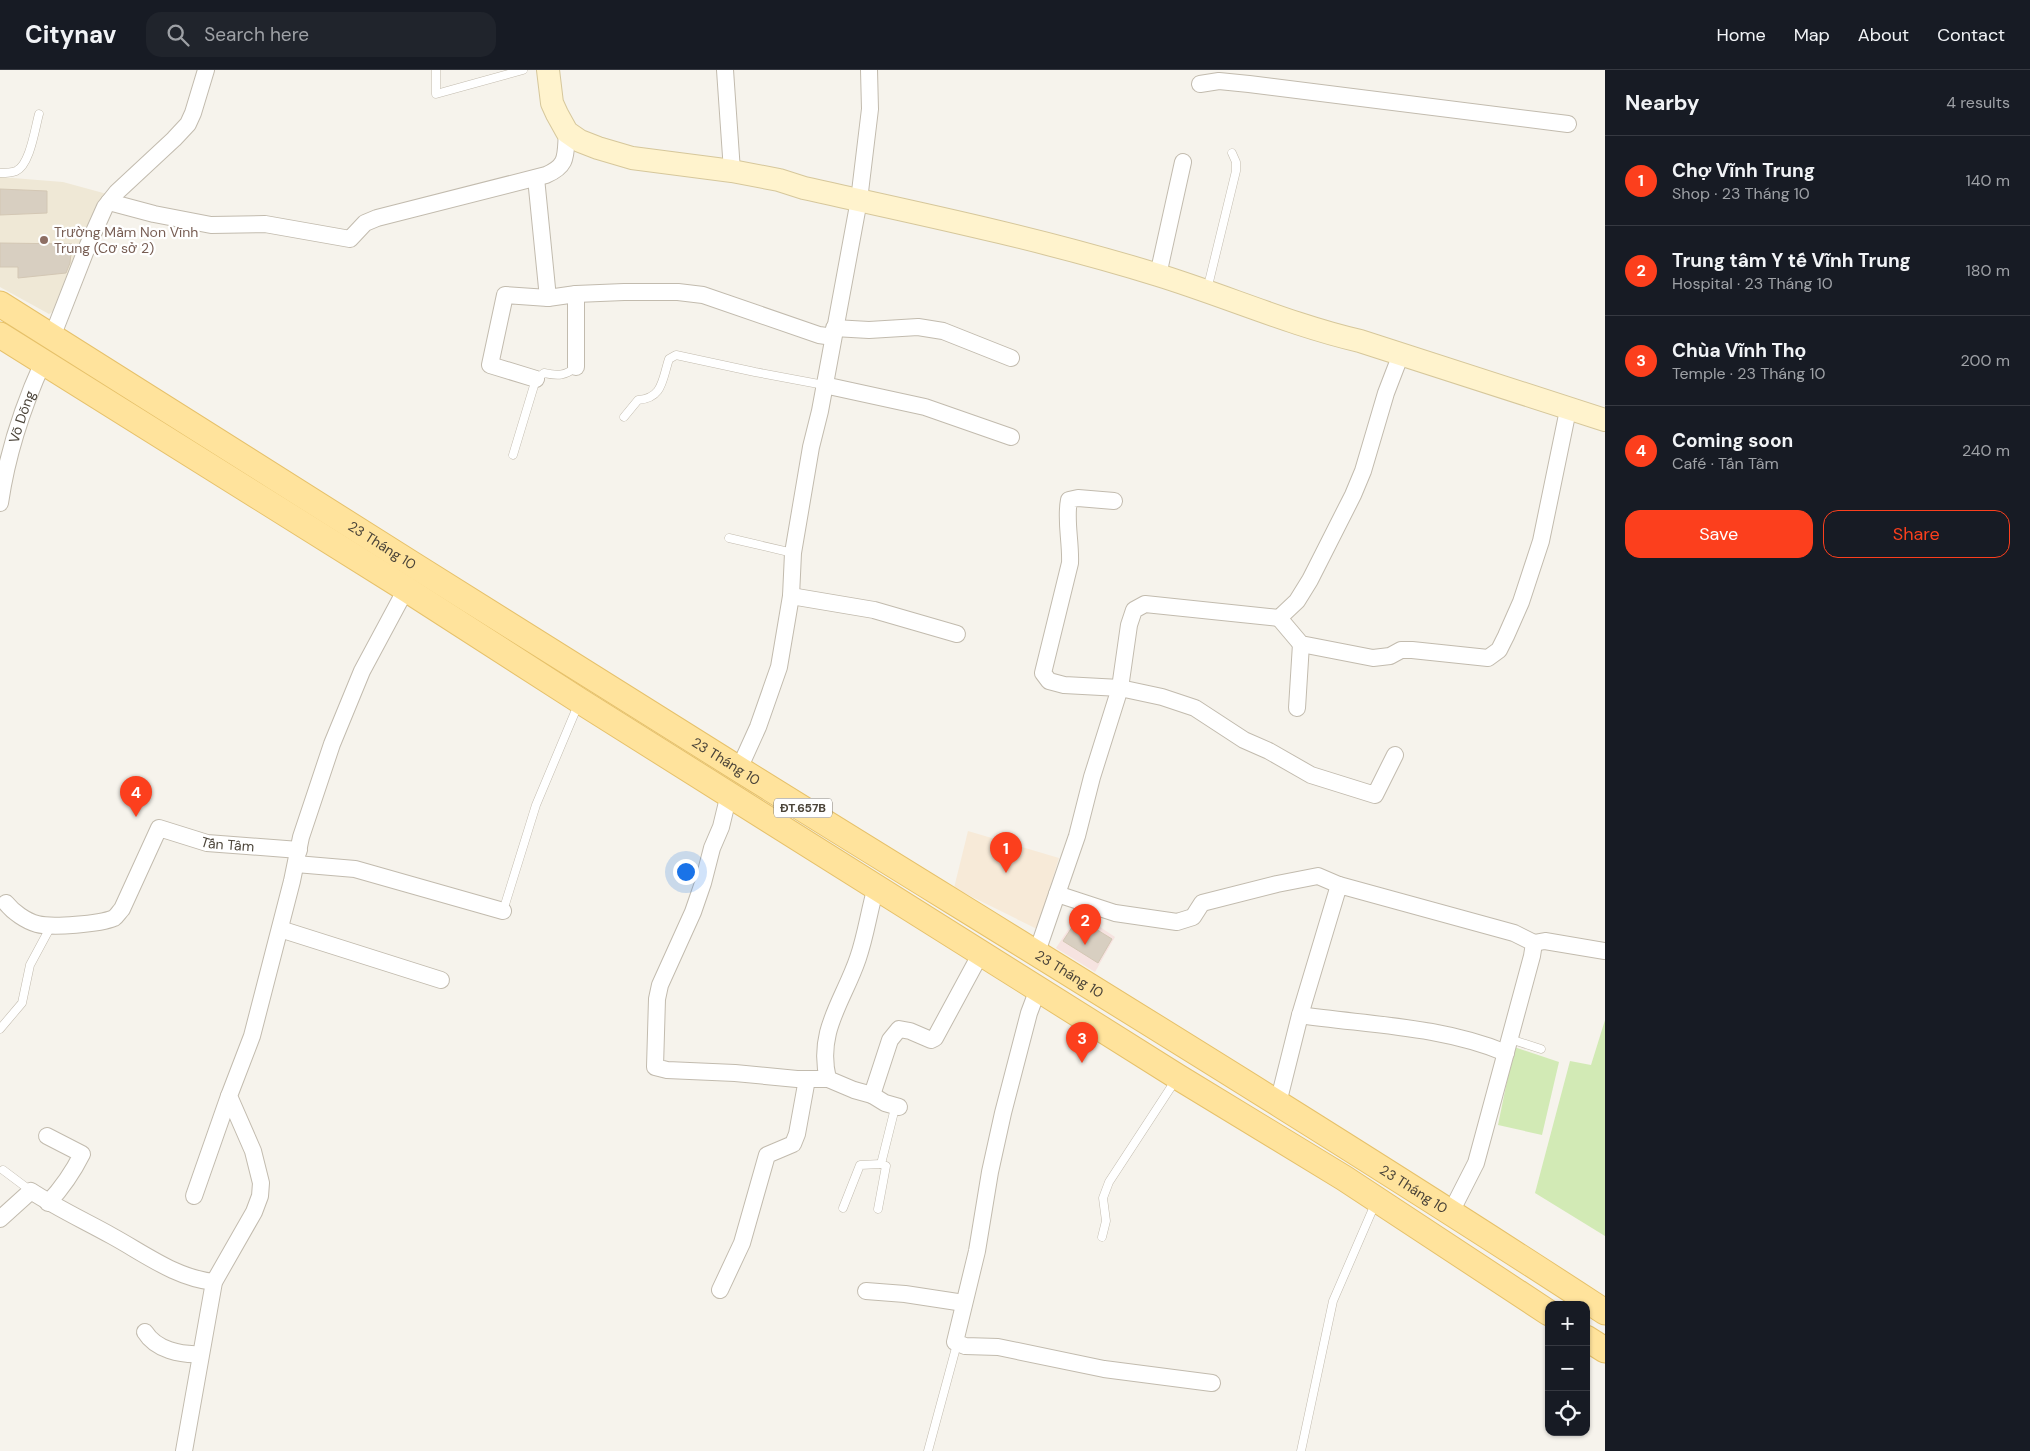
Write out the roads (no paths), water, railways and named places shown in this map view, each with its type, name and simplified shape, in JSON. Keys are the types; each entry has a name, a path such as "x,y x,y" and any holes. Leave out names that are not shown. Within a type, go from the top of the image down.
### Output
{"main road":[{"name":"23 Tháng 10","path":"0,304 739,769 1278,1103 1605,1312"},
{"name":"23 Tháng 10","path":"0,335 1178,1077 1377,1200 1545,1310"},
{"path":"43,362 52,337"},
{"path":"729,794 739,769"},
{"path":"1217,1101 1234,1076"},
{"path":"1590,1341 1605,1350"}],"street":[{"path":"52,337 88,245 109,202 188,124 193,114 206,70"},
{"path":"109,202 154,214 211,225 265,224 350,239 365,223 377,218 536,178 558,170 564,162 567,132 552,102 548,70"},
{"path":"725,70 732,171"},
{"path":"739,769 758,727 779,667 792,596 793,553 811,447 820,411 859,200 870,109 869,70"},
{"path":"1200,84 1220,81 1248,84 1568,124"},
{"path":"567,132 598,148 632,158 732,171 1007,234 1158,275 1329,334 1401,354 1568,410 1605,420"},
{"path":"1158,275 1183,162"},
{"path":"536,178 548,298"},
{"path":"536,379 490,365 505,295 548,298 576,294 678,292 703,295 819,335 918,327 943,331 1012,358"},
{"path":"576,294 576,367"},
{"path":"1279,618 1297,602 1353,495 1364,471 1386,393 1401,354"},
{"name":"Võ Dõng","path":"0,503 7,468 22,415 43,362"},
{"path":"824,385 925,407 1011,436"},
{"path":"1037,952 1058,894 1120,688 1129,625 1134,610 1145,604 1279,618 1301,644 1373,658 1390,656 1401,650 1412,650 1488,658 1499,650 1521,602 1541,541 1568,410"},
{"path":"1114,501 1078,498 1070,500 1067,508 1071,549 1070,563 1043,674 1049,681 1064,685 1120,688 1162,697 1194,708 1244,740 1269,751 1310,775 1375,795 1395,754"},
{"path":"194,1196 228,1096 252,1036 315,794 362,670 406,589"},
{"path":"792,596 874,610 957,634"},
{"path":"1297,708 1301,644"},
{"path":"729,794 721,827 712,848 694,912 660,985 657,999 655,1067 667,1070 735,1073 797,1079 828,1079 899,1107"},
{"name":"Tấn Tâm","path":"51,926 116,917 122,909 159,828 207,844 298,857 355,869 503,911"},
{"path":"1058,894 1115,913 1177,922 1193,916 1202,903 1277,884 1318,876 1339,885 1514,933 1534,943 1545,941 1605,951"},
{"path":"1278,1103 1300,1016 1339,885"},
{"path":"828,1079 826,1060 831,1018 856,965 876,887"},
{"path":"6,903 11,909 36,924 51,926"},
{"path":"280,929 441,980"},
{"path":"1451,1212 1476,1163 1534,943"},
{"path":"872,1095 890,1040 899,1029 910,1031 931,1040 935,1038 981,953"},
{"path":"1038,989 1029,1013 1003,1113 990,1172 977,1251 955,1342 957,1344 998,1347 1104,1369 1212,1383"},
{"path":"1300,1016 1342,1022 1378,1023 1426,1031 1494,1048 1508,1046"},
{"path":"720,1290 742,1243 767,1155 793,1144 807,1079"},
{"path":"184,1451 214,1282 254,1212 260,1196 261,1183 254,1151 228,1096"},
{"path":"47,1136 82,1154 61,1188 48,1202"},
{"path":"0,1219 31,1190 48,1202 114,1237 144,1256 196,1280 214,1282"},
{"path":"866,1292 905,1294 964,1303"},
{"path":"145,1332 149,1339 169,1350 187,1354 200,1354"}],"lane":[{"path":"436,70 436,94 522,70"},
{"path":"0,173 16,171 28,158 39,114"},
{"path":"1207,292 1236,171 1236,162 1232,153"},
{"path":"624,417 638,400 648,399 658,392 668,359 676,354 824,385"},
{"path":"513,455 536,379 544,373 557,376 567,375 576,367"},
{"path":"729,538 793,553"},
{"path":"503,911 536,805 580,701"},
{"path":"0,1029 22,1003 30,965 51,926"},
{"path":"1508,1046 1541,1049"},
{"path":"1102,1237 1106,1221 1103,1198 1109,1182 1178,1077"},
{"path":"881,1164 894,1112 899,1107"},
{"path":"843,1208 860,1165 881,1164 886,1166 878,1209"},
{"path":"3,1170 31,1190"},
{"path":"1301,1451 1333,1301 1377,1200"},
{"path":"928,1451 957,1344"}],"place":[{"name":"Trường Mầm Non Vĩnh Trung (Cơ sở 2)","path":"44,240"},
{"name":"Coming soon","path":"136,817"},
{"name":"Chợ Vĩnh Trung","path":"1006,873"},
{"name":"Trung tâm Y tế Vĩnh Trung","path":"1085,945"},
{"name":"Chùa Vĩnh Thọ","path":"1082,1063"}]}
